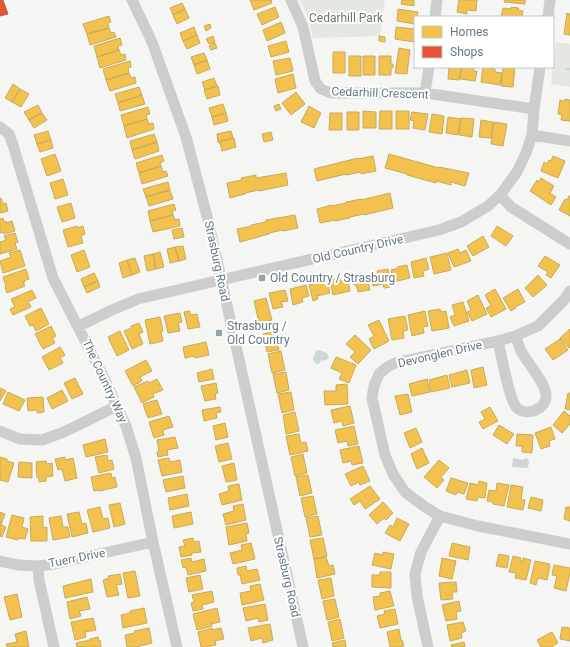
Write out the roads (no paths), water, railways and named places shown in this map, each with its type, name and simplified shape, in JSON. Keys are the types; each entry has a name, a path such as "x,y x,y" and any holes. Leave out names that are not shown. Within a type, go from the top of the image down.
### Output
{"street":[{"name":"Strasburg Road","path":"132,0 152,42 186,136 208,220 303,647"},
{"name":"Cedarhill Crescent","path":"292,0 303,27 315,81 321,89 331,93 425,93 534,109"},
{"path":"435,16 438,0"},
{"path":"548,16 550,0"},
{"path":"425,93 429,68"},
{"name":"Old Country Drive","path":"78,326 138,299 440,230 461,222 488,206 500,195 517,172 526,154 532,135 540,68"},
{"name":"The Country Way","path":"0,127 9,134 13,145 53,278 104,378 126,426 136,458 177,647"},
{"path":"532,135 570,141"},
{"path":"500,195 511,206 570,244"},
{"name":"Devonglen Drive","path":"570,291 564,300 538,326 515,336 395,363 379,374 374,386 372,398 385,455 393,474 405,492 424,507 440,516 478,526 570,544"},
{"path":"498,341 513,403 517,408 530,412 543,404 546,395 543,385 522,352 515,336"},
{"path":"0,431 20,439 42,440 64,432 117,406"},
{"path":"428,647 417,596 415,574 421,552 440,516"},
{"name":"Tuerr Drive","path":"0,561 18,565 38,566 54,564 153,542"},
{"path":"38,566 39,580 54,647"}],"place":[{"name":"Old Country / Strasburg","path":"262,278"},
{"name":"Strasburg / Old Country","path":"219,333"}],"park label":[{"name":"Cedarhill Park","path":"346,18"}]}
